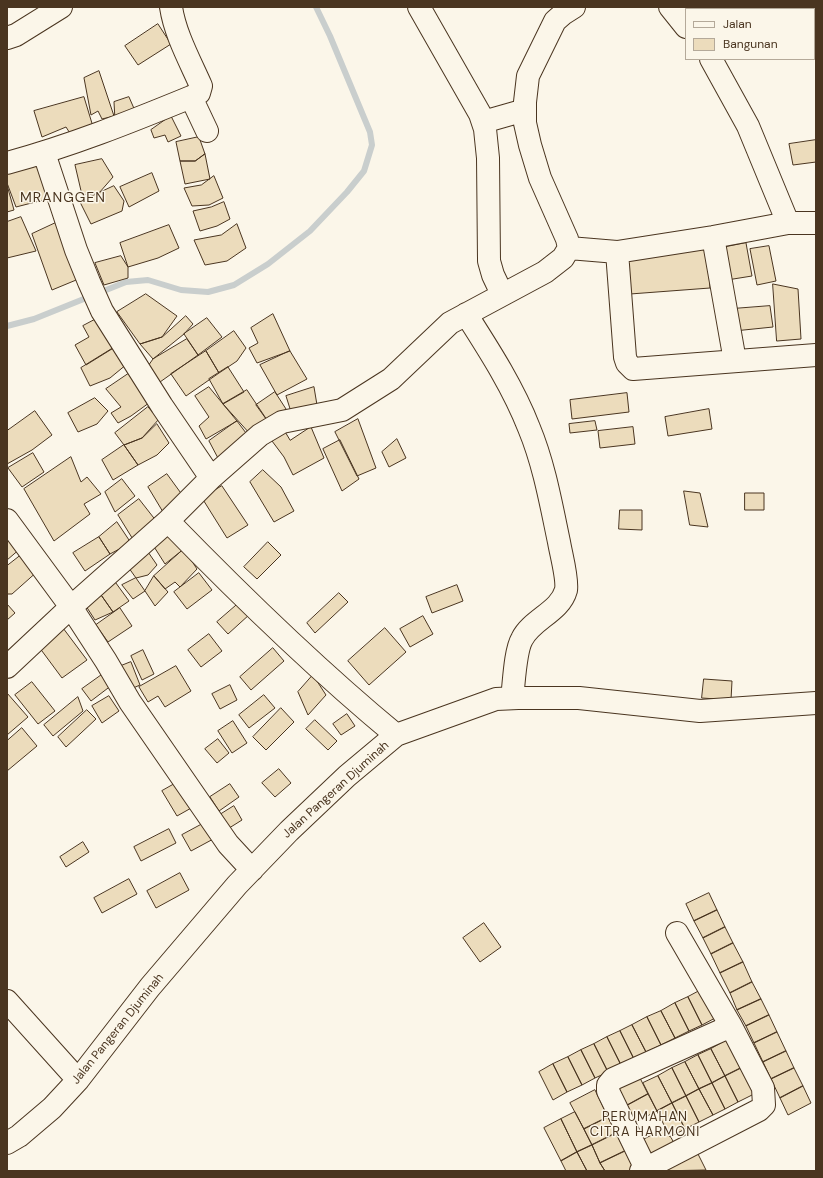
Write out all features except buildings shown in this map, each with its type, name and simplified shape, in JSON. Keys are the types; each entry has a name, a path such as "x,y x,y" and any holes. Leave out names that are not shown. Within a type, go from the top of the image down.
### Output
{"street":[{"path":"8,39 61,7"},
{"path":"7,163 44,153 127,123 199,92 201,86 185,51 172,16 171,7"},
{"path":"419,7 484,122 488,158 489,261 493,275 502,294"},
{"path":"7,667 71,607 168,521 211,478 260,435 282,422 342,410 392,379 450,323 545,272 563,258 569,248 567,239 538,171 528,138 525,123 525,110 528,76 555,21 574,7"},
{"path":"670,7 685,26"},
{"path":"712,60 748,126 788,223"},
{"path":"190,97 207,131"},
{"path":"484,122 525,110"},
{"path":"44,153 76,250 102,311 162,406 211,478"},
{"path":"569,248 617,252 713,237 788,223 816,222"},
{"path":"713,237 735,361"},
{"path":"617,252 625,357 630,367 633,369 638,370 816,355"},
{"path":"466,314 492,355 529,428 537,450 553,511 565,572 566,588 563,596 554,608 528,630 518,647 512,698"},
{"path":"7,520 71,607 106,661 130,702 228,844 252,870"},
{"path":"168,521 239,593 361,706 396,735"},
{"name":"Jalan Pangeran Djuminah","path":"7,1143 18,1136 52,1108 78,1080 150,987 218,907 289,831 347,776 396,735 496,699 579,698 700,711 816,703"},
{"path":"677,933 731,1026 763,1088 764,1105 759,1110 645,1170 608,1091 608,1085 613,1080 731,1026"},
{"path":"7,1001 78,1080"}],"waterway":[{"path":"7,326 34,319 126,282 148,280 181,290 208,292 234,285 268,264 310,231 347,192 364,171 372,145 370,132 330,36 316,7"}],"district":[{"name":"MRANGGEN","path":"63,198"},
{"name":"PERUMAHAN CITRA HARMONI","path":"645,1126"}]}
